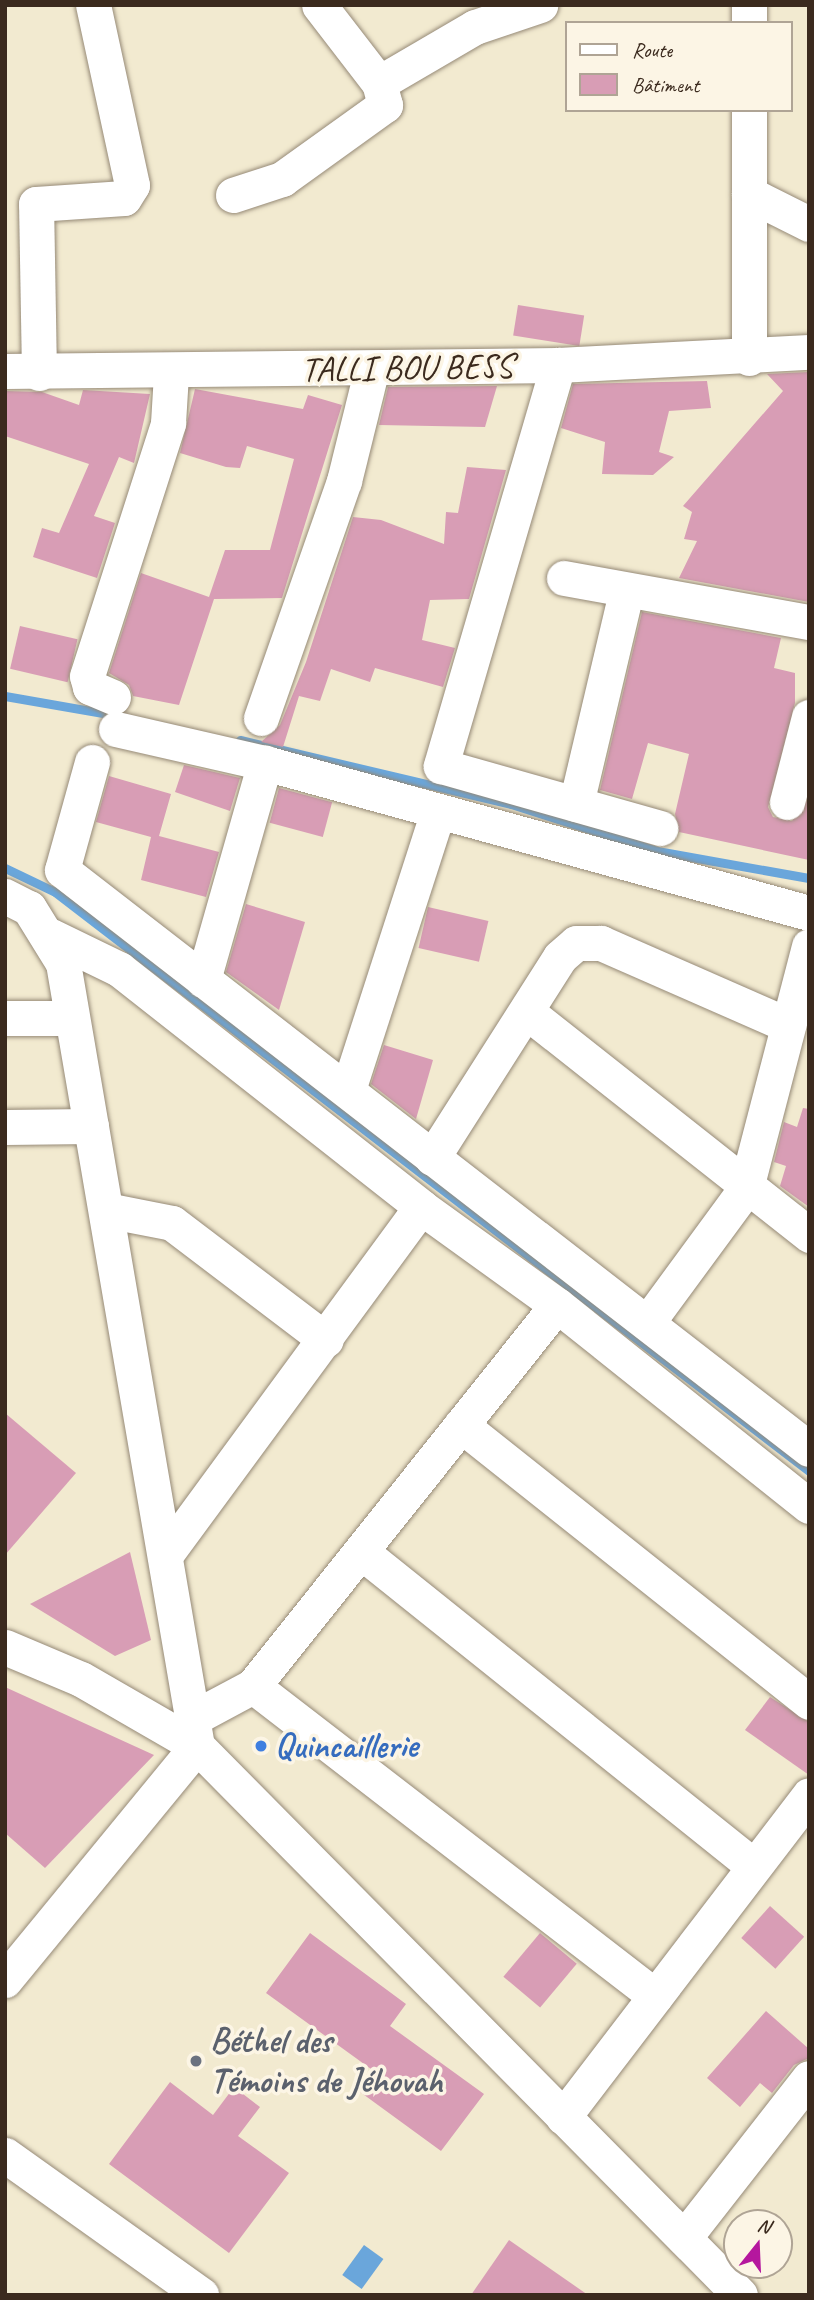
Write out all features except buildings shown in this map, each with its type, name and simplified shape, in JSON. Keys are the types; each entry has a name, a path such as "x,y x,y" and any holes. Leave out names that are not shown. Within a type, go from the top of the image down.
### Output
{"street":[{"path":"22,372 36,204 124,198 132,186 93,5"},
{"path":"233,195 282,178 381,112 385,99 379,83 319,5"},
{"path":"379,83 475,27 540,5"},
{"path":"749,112 749,358"},
{"path":"749,194 809,224"},
{"name":"TALLI BOU BESS","path":"22,372 171,374 558,365 749,358 809,352"},
{"path":"558,365 441,766 660,828"},
{"path":"261,718 344,481 372,368"},
{"path":"171,374 168,423 87,676 90,687 115,713 265,763 437,814 809,913"},
{"path":"564,578 626,593 809,622"},
{"path":"576,804 626,593"},
{"path":"787,802 809,717"},
{"path":"92,762 62,870 809,1449"},
{"path":"202,980 265,763"},
{"path":"348,1090 437,814"},
{"path":"5,896 29,908 51,936 63,963 196,1731"},
{"path":"51,936 119,969 421,1207 557,1305 809,1506"},
{"path":"432,1158 560,957 576,943 601,943 788,1025"},
{"path":"647,1324 746,1188 809,946"},
{"path":"527,1012 746,1188 809,1235"},
{"path":"5,1018 71,1018"},
{"path":"5,1127 91,1126"},
{"path":"167,1553 326,1340 421,1207"},
{"path":"106,1210 172,1223 326,1340"},
{"path":"5,1980 196,1731 253,1686 364,1554 461,1425 557,1305"},
{"path":"461,1425 809,1702"},
{"path":"364,1554 754,1866"},
{"path":"5,1647 196,1731 563,2117 740,2295"},
{"path":"253,1686 655,1996"},
{"path":"563,2117 809,1795"},
{"path":"684,2238 809,2078"},
{"path":"5,2155 201,2295"}],"water":[{"path":"364,2245 383,2259 362,2289 342,2275"}],"waterway":[{"path":"5,696 120,716"},
{"path":"240,740 511,804 657,851 809,878"},
{"path":"5,868 55,892 809,1471"}],"place":[{"name":"Quincaillerie","path":"261,1746"},
{"name":"Béthel des Témoins de Jéhovah","path":"196,2061"}]}
